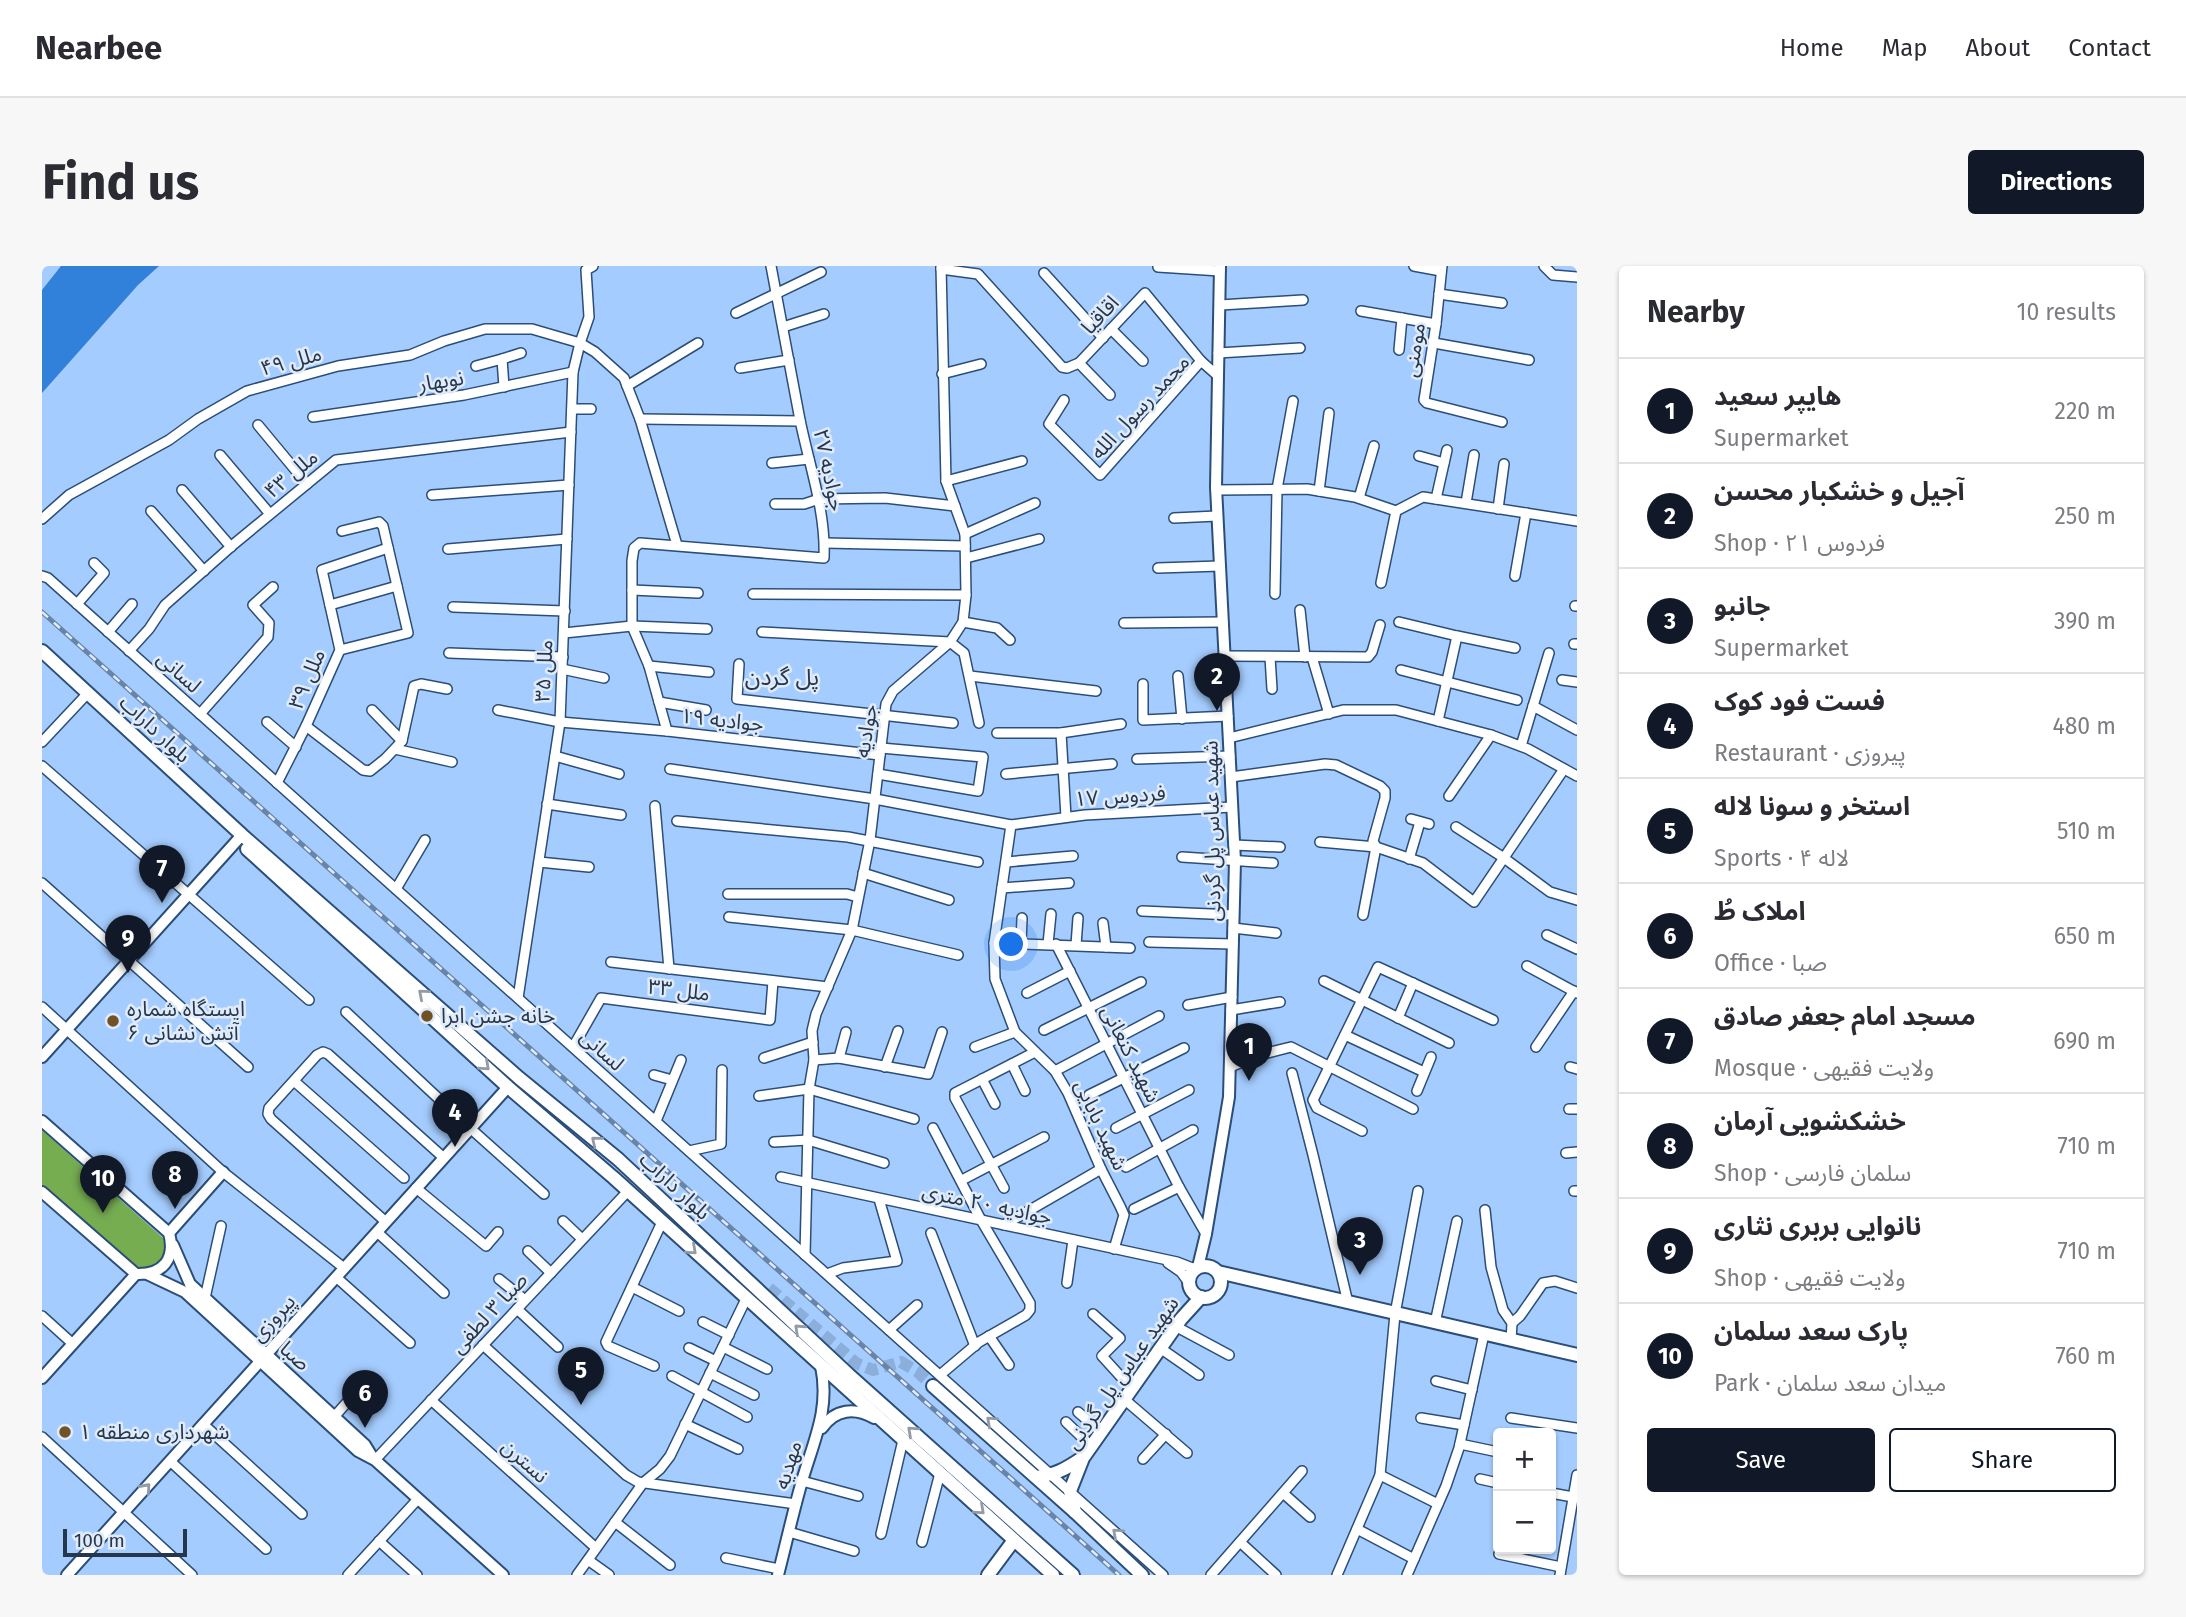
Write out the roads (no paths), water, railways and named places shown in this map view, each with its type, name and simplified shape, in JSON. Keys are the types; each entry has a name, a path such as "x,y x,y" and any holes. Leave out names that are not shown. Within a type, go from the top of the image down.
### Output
{"main road":[{"name":"بلوار داراب","path":"42,651 242,835 519,1078 625,1166 849,1375 1073,1575"},
{"name":"بلوار داراب","path":"242,835 248,851 1053,1575"},
{"path":"614,1178 625,1166"},
{"path":"644,1205 655,1194"},
{"path":"707,1243 769,1288"},
{"path":"1178,1323 1189,1278 1196,1268 1209,1266 1218,1272 1257,1283 1577,1355"},
{"path":"1218,1272 1221,1284 1219,1290"},
{"path":"1189,1284 1192,1291 1200,1297 1214,1295 1229,1286 1257,1283"},
{"name":"شهید عباس پل گردنی","path":"1070,1491 1083,1458 1091,1446 1178,1323 1200,1297"},
{"path":"936,1381 1142,1575"},
{"path":"1036,1477 1052,1476 1083,1458"},
{"path":"1070,1491 1075,1512"},
{"path":"988,1575 1014,1540"}],"street":[{"name":"ملل ۳۵","path":"518,998 560,722 573,372 589,317 586,270 593,266"},
{"name":"جوادیه ۲۷","path":"771,266 800,421 819,499 825,543 965,546"},
{"path":"1413,266 1441,269"},
{"path":"1544,266 1553,275 1577,277"},
{"path":"1158,267 1220,268"},
{"path":"941,268 978,274 1062,367 1067,368 1079,363"},
{"name":"جوادیه","path":"805,1255 809,1089 814,1060 812,1031 816,1014 852,930 870,840 886,704 893,691 950,642 962,622 966,595 965,534 946,481 941,268"},
{"name":"شهید عباس پل گردنی","path":"1196,1268 1206,1234 1225,1130 1232,998 1235,862 1216,491 1220,268"},
{"name":"مومنی","path":"1441,269 1434,343 1424,400 1502,422"},
{"path":"736,313 821,272"},
{"path":"1044,273 1103,338"},
{"name":"اقاقیا","path":"1110,395 1079,363 1145,293 1201,361"},
{"path":"1439,294 1502,303"},
{"path":"1220,305 1303,300"},
{"path":"1361,311 1436,324"},
{"path":"783,327 824,314"},
{"path":"1399,350 1402,318"},
{"name":"ملل ۴۹","path":"42,519 69,495 169,440 198,419 247,391 338,366 410,355 485,329 532,329 580,343"},
{"path":"1111,329 1143,361"},
{"path":"580,343 595,352 624,378 640,419 677,545"},
{"path":"627,386 698,343"},
{"path":"1434,343 1529,360"},
{"path":"1218,353 1300,348"},
{"path":"476,366 521,353"},
{"path":"502,359 505,387"},
{"path":"740,368 789,360"},
{"name":"محمد رسول الله","path":"1064,400 1049,424 1100,475 1201,361 1218,376"},
{"path":"942,374 981,364"},
{"name":"نوبهار","path":"313,417 464,395 573,372"},
{"path":"1275,594 1277,489 1293,401"},
{"path":"572,409 591,409"},
{"path":"1319,491 1329,413"},
{"path":"640,419 800,421"},
{"path":"258,425 307,484"},
{"name":"ملل ۴۳","path":"129,651 149,629 165,605 335,460 571,432"},
{"path":"1359,498 1374,446"},
{"path":"1436,499 1447,450"},
{"path":"220,455 270,514"},
{"path":"1465,503 1475,455"},
{"path":"1419,456 1444,463"},
{"path":"772,463 809,459"},
{"path":"946,481 1022,460"},
{"path":"1498,509 1504,464"},
{"path":"432,495 569,485"},
{"path":"1216,491 1307,489 1359,498 1396,511 1423,497 1577,521"},
{"path":"182,490 231,547"},
{"path":"775,504 804,504 819,499 885,498 955,506"},
{"path":"965,534 1035,503"},
{"path":"152,511 204,571"},
{"path":"1381,583 1396,511"},
{"path":"1515,576 1526,513"},
{"path":"1174,518 1217,516"},
{"path":"340,650 408,633 383,526 379,522 342,531"},
{"path":"966,558 1039,539"},
{"path":"448,549 567,540"},
{"path":"667,731 649,666 632,626 634,548 640,543 677,545 821,559 824,558 825,543"},
{"name":"ملل ۳۹","path":"277,783 340,650 322,569 388,548"},
{"path":"77,604 103,573 94,563"},
{"path":"1158,568 1220,566"},
{"name":"لسانی","path":"45,577 827,1274 889,1330 936,1381 1070,1491 1163,1575"},
{"path":"330,605 397,586"},
{"path":"200,714 268,637 269,623 253,605 273,587"},
{"path":"632,590 698,593"},
{"path":"753,594 966,595"},
{"path":"108,632 132,604"},
{"path":"453,607 565,611"},
{"path":"1300,610 1308,657 1329,714"},
{"path":"962,622 997,628 1010,640"},
{"path":"1124,623 1223,622"},
{"path":"1399,622 1515,648"},
{"path":"1225,656 1368,657 1380,625"},
{"path":"564,633 632,626 707,629"},
{"path":"762,632 950,642 964,653 979,723"},
{"path":"1438,721 1457,636"},
{"path":"449,653 563,657"},
{"path":"1521,746 1549,653"},
{"path":"1270,657 1272,689"},
{"path":"739,664 737,699 953,723"},
{"path":"649,666 709,672"},
{"path":"562,669 604,678"},
{"path":"1401,670 1517,700"},
{"path":"970,676 1096,691"},
{"path":"1178,676 1182,719"},
{"path":"1562,680 1577,682"},
{"path":"306,726 363,770 370,771 402,740 414,686 421,684 447,689"},
{"path":"1143,684 1143,720 1228,716"},
{"path":"42,741 88,693"},
{"path":"659,702 706,710"},
{"path":"1533,706 1577,730"},
{"path":"372,710 402,740"},
{"name":"جوادیه ۱۹","path":"498,710 560,722 880,751 983,757 978,791 878,774"},
{"path":"1229,738 1343,710 1395,710 1491,735 1521,746 1577,776"},
{"path":"267,722 296,747"},
{"path":"997,733 1061,733 1121,724"},
{"path":"1061,733 1066,817"},
{"path":"1449,796 1491,735"},
{"path":"395,749 452,762"},
{"path":"555,756 619,774"},
{"path":"1137,759 1230,756"},
{"path":"1006,774 1112,764"},
{"path":"1231,777 1325,764 1336,765 1385,791 1373,841 1376,846 1363,915"},
{"path":"42,766 309,1000"},
{"name":"فردوس ۱۷","path":"670,769 875,800 1011,825 1085,815 1232,807"},
{"path":"1320,842 1376,846 1423,863 1474,902 1564,769"},
{"path":"547,804 621,815"},
{"path":"656,806 669,969"},
{"path":"677,821 870,840 978,862"},
{"path":"1409,859 1420,822"},
{"name":"شهید بابایی","path":"1011,825 994,943 995,979 1015,1032 1055,1071 1068,1093 1124,1215 1114,1249"},
{"path":"1456,827 1550,892 1577,900"},
{"path":"42,1057 242,835"},
{"path":"396,889 425,840"},
{"path":"1234,845 1280,847"},
{"path":"1006,862 1073,856"},
{"path":"1182,858 1273,863"},
{"path":"539,862 589,867"},
{"path":"863,873 949,900"},
{"path":"42,883 248,1067"},
{"path":"1002,888 1069,883"},
{"path":"728,894 847,894 859,897"},
{"path":"1142,911 1233,915"},
{"path":"1051,914 1052,944"},
{"path":"730,917 852,930 958,954"},
{"path":"1021,944 1022,918"},
{"path":"1076,946 1078,918"},
{"path":"1103,923 1106,947"},
{"path":"1233,928 1276,933"},
{"path":"1547,935 1577,949"},
{"path":"1149,942 1233,944"},
{"path":"994,943 1130,948"},
{"name":"شهید کنعانی","path":"1052,944 1070,971 1179,1188 1206,1234"},
{"path":"611,962 828,987"},
{"path":"1527,966 1575,992 1536,1047"},
{"path":"1362,1130 1317,1108 1313,1100 1378,967 1493,1020"},
{"path":"1027,993 1070,971"},
{"name":"ملل ۳۳","path":"573,1047 601,998 769,1020 773,981"},
{"path":"1324,981 1448,1043"},
{"path":"1044,1030 1141,982"},
{"path":"1398,1018 1413,983"},
{"path":"1188,1004 1232,998"},
{"path":"1231,1010 1280,1002"},
{"path":"42,1007 223,1172 340,1273 410,1343"},
{"path":"346,1012 544,1194"},
{"path":"1055,1071 1159,1016"},
{"path":"885,1067 898,1031"},
{"path":"839,1058 846,1032"},
{"path":"814,1060 839,1058 928,1074 942,1032"},
{"path":"975,1047 1015,1032"},
{"path":"1345,1035 1424,1072"},
{"path":"764,1058 813,1042"},
{"path":"1230,1067 1259,1055 1291,1047 1413,1109"},
{"path":"1089,1095 1184,1048"},
{"path":"386,1222 271,1119 269,1108 294,1080 317,1055 323,1052 328,1054 444,1158"},
{"path":"1004,1188 955,1098 955,1093 1035,1052"},
{"path":"1417,1091 1432,1057"},
{"path":"656,1121 681,1060"},
{"path":"1012,1064 1025,1091"},
{"path":"689,1151 721,1144 722,1070"},
{"path":"1292,1073 1349,1303"},
{"path":"654,1074 673,1080"},
{"path":"982,1079 995,1104"},
{"path":"294,1080 404,1178"},
{"name":"پیروزی","path":"67,1575 508,1087"},
{"path":"759,1096 809,1089 914,1119"},
{"path":"1116,1128 1189,1090"},
{"path":"42,1121 170,1238"},
{"path":"933,1128 981,1220 1030,1303 1030,1310 1026,1315 975,1346 936,1381"},
{"path":"1126,1167 1193,1130"},
{"path":"962,1180 1044,1138"},
{"path":"774,1142 808,1140 884,1163"},
{"path":"1566,1153 1577,1152"},
{"path":"1004,1226 1101,1169"},
{"path":"42,1378 142,1274 157,1271 166,1264 170,1254 170,1238 223,1172"},
{"name":"جوادیه ۲۰ متری","path":"780,1177 1196,1268"},
{"path":"416,1188 486,1246 498,1232"},
{"path":"1134,1209 1179,1188"},
{"name":"صبا ۳ لطفی","path":"375,1460 628,1191"},
{"path":"1337,1575 1380,1475 1395,1314 1418,1191"},
{"name":"صبا","path":"42,1192 142,1274 185,1292 334,1418 365,1446 375,1460 503,1575"},
{"path":"827,1274 843,1268 897,1261 880,1199"},
{"path":"1485,1210 1491,1267 1503,1310 1511,1323 1511,1340"},
{"path":"563,1221 583,1239"},
{"path":"1435,1323 1457,1221"},
{"path":"654,1366 608,1346 606,1342 662,1222"},
{"path":"205,1298 221,1226"},
{"path":"377,1232 443,1293"},
{"path":"931,1233 975,1346"},
{"name":"صبا","path":"170,1238 190,1284 358,1451 375,1460"},
{"path":"1067,1283 1073,1240"},
{"path":"528,1251 551,1273"},
{"path":"1160,1259 1181,1272 1189,1284"},
{"path":"499,1279 525,1300"},
{"path":"1511,1323 1520,1316 1543,1283 1555,1281 1577,1288"},
{"path":"632,1287 679,1311"},
{"path":"577,1575 643,1483 660,1469 670,1456 746,1299"},
{"path":"889,1330 917,1304"},
{"path":"517,1309 558,1347"},
{"path":"1093,1314 1120,1338 1102,1356 1128,1394 1187,1453"},
{"path":"42,1316 73,1344"},
{"path":"702,1322 729,1335"},
{"path":"1178,1323 1229,1355"},
{"path":"1407,1575 1446,1486 1460,1444 1485,1334"},
{"path":"989,1336 1009,1365"},
{"path":"483,1345 626,1475 643,1483 796,1504"},
{"path":"723,1347 768,1369"},
{"path":"690,1348 716,1361"},
{"path":"1160,1348 1199,1375"},
{"name":"مهدیه","path":"778,1572 823,1414 825,1395 821,1366"},
{"path":"710,1373 754,1395"},
{"path":"672,1376 747,1417"},
{"path":"1436,1381 1472,1390"},
{"path":"334,1418 364,1383"},
{"name":"نسترن","path":"431,1400 596,1548"},
{"path":"817,1436 832,1415 846,1411 863,1412 885,1424"},
{"path":"1079,1412 1101,1432"},
{"path":"1421,1418 1464,1426"},
{"path":"1511,1418 1577,1428"},
{"path":"1066,1422 1091,1446"},
{"path":"203,1424 302,1514"},
{"path":"685,1424 738,1449"},
{"path":"1143,1459 1166,1434"},
{"path":"42,1437 192,1575"},
{"path":"881,1534 903,1440"},
{"path":"1460,1444 1493,1450"},
{"path":"170,1461 266,1549"},
{"path":"1211,1575 1302,1471"},
{"path":"922,1542 940,1473"},
{"path":"1380,1475 1438,1504"},
{"path":"1499,1554 1561,1571 1577,1475"},
{"path":"1480,1479 1493,1482"},
{"path":"802,1481 858,1496"},
{"path":"1283,1493 1310,1517"},
{"path":"1556,1494 1573,1497"},
{"path":"348,1575 418,1499"},
{"path":"615,1522 670,1565"},
{"path":"1357,1530 1414,1559"},
{"path":"789,1532 854,1551"},
{"path":"379,1541 417,1575"},
{"path":"1240,1542 1276,1575"},
{"path":"726,1558 778,1572"},
{"path":"588,1560 609,1575"}],"water":[{"path":"61,266 159,266 138,285 42,393 42,290"}],"tunnel":[{"path":"769,1288 856,1363 873,1370 901,1362 918,1372 933,1386"}],"railway":[{"path":"42,612 1119,1575"}],"place":[{"name":"آجیل و خشکبار محسن","path":"1217,711"},
{"name":"مسجد امام جعفر صادق","path":"162,903"},
{"name":"نانوایی بربری نثاری","path":"128,973"},
{"name":"خانه جشن ابرا","path":"427,1016"},
{"name":"ایستگاه شماره ۶ آتش نشانی","path":"113,1021"},
{"name":"هایپر سعید","path":"1249,1081"},
{"name":"فست فود کوک","path":"455,1147"},
{"name":"خشکشویی آرمان","path":"175,1209"},
{"name":"پارک سعد سلمان","path":"103,1213"},
{"name":"جانبو","path":"1360,1275"},
{"name":"استخر و سونا لاله","path":"581,1405"},
{"name":"املاک طُ","path":"365,1428"},
{"name":"شهرداری منطقه ۱","path":"65,1432"}],"district":[{"name":"پل گردن","path":"782,677"}]}
